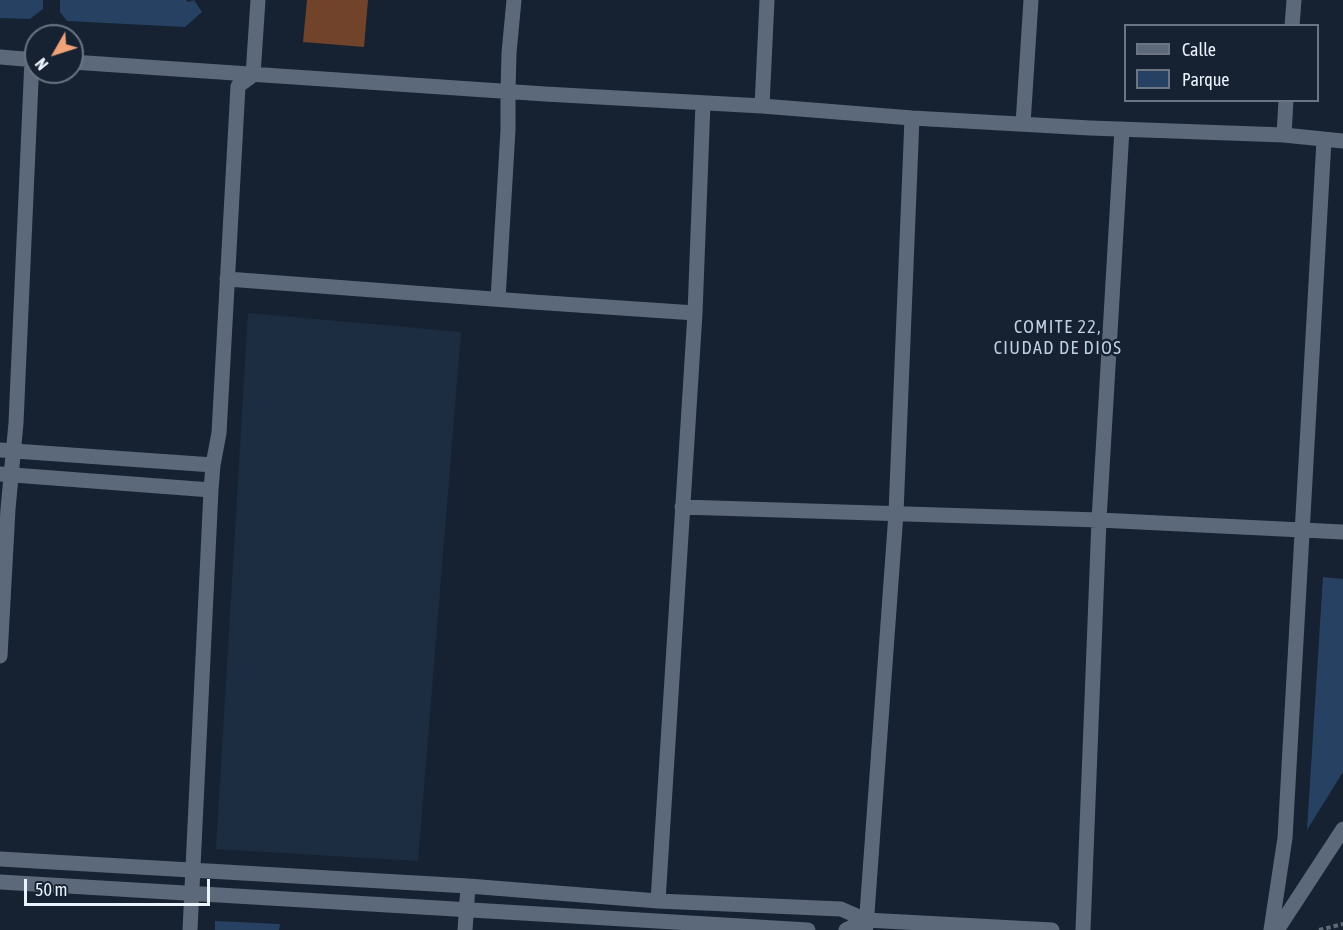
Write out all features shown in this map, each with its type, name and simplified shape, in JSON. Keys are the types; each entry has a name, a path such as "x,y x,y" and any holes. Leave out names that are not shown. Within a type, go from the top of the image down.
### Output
{"street":[{"path":"190,930 211,490 219,434 238,86 253,75 258,0"},
{"path":"498,299 513,0"},
{"path":"762,106 767,0"},
{"path":"1023,124 1030,0"},
{"path":"1292,24 1294,0"},
{"path":"0,57 24,59"},
{"path":"84,63 508,92 762,106 912,118 1284,135 1343,141"},
{"path":"0,656 7,450 17,411 33,84"},
{"path":"1284,135 1286,102"},
{"path":"658,901 695,313 703,103"},
{"path":"866,925 896,513 912,118"},
{"path":"1083,930 1099,520 1122,129"},
{"path":"1271,930 1285,838 1324,140"},
{"path":"227,279 695,313"},
{"path":"7,450 213,465"},
{"path":"6,475 211,490"},
{"path":"682,507 1099,520 1343,532"},
{"path":"1277,930 1343,829"},
{"path":"0,859 468,886 658,901 841,909 866,925"},
{"path":"0,882 808,930"},
{"path":"465,930 468,886"},
{"path":"846,930 866,925 1052,930"}],"path":[{"path":"1319,930 1343,924"}],"shaded area":[{"path":"248,313 461,332 418,861 216,849"}],"green space":[{"path":"0,0 43,0 43,9 30,19 0,18"},
{"path":"60,0 186,0 188,2 194,0 202,12 185,27 67,21 60,12"},
{"path":"1323,577 1343,579 1343,772 1307,830"},
{"path":"215,921 280,924 279,930 215,930"}],"building":[{"path":"307,0 368,0 364,47 303,42"}],"district":[{"name":"COMITE 22, CIUDAD DE DIOS","path":"1058,337"}]}
